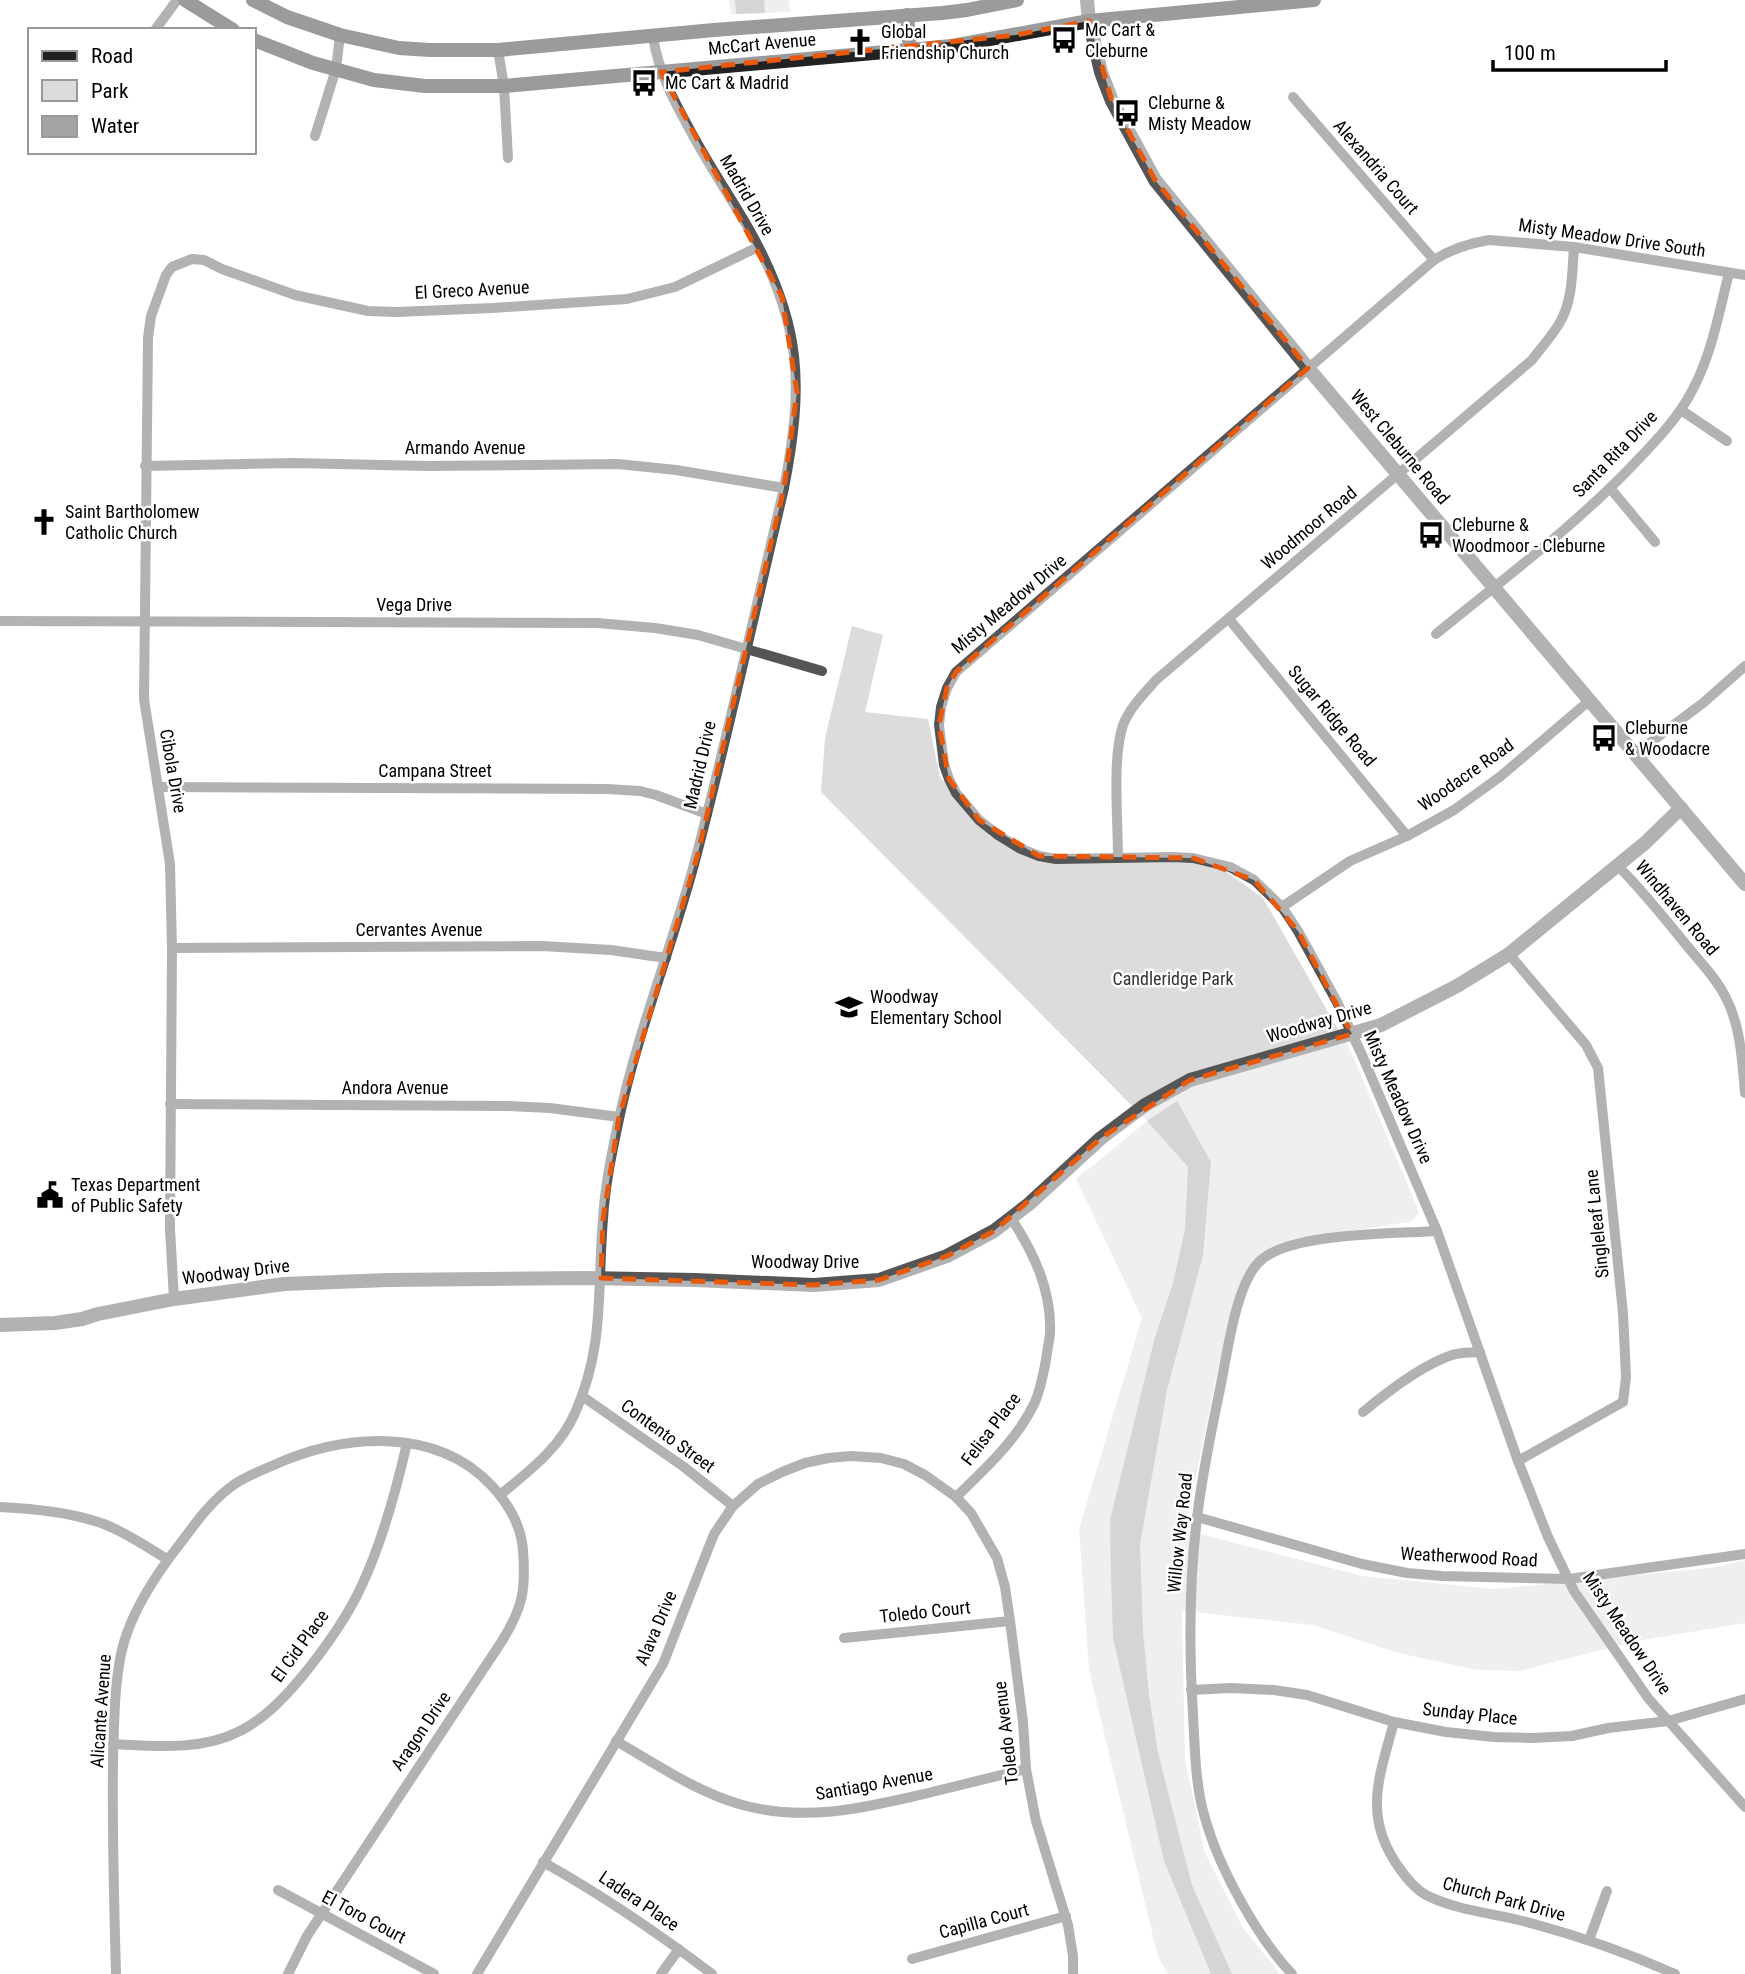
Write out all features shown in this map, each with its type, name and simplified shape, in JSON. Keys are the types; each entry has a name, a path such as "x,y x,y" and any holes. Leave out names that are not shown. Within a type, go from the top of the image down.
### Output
{"main road":[{"path":"185,0 230,28"},
{"name":"McCart Avenue","path":"253,0 287,17 340,34 399,48 430,50 498,50 967,10 993,2 1017,0"},
{"name":"McCart Avenue","path":"256,41 280,52 392,83 504,86 975,43 1089,21 1314,0"},
{"path":"907,15 909,50"}],"street":[{"path":"156,28 177,0"},
{"name":"West Cleburne Road","path":"1087,0 1101,72 1112,101 1155,180 1308,368 1635,754 1681,808 1740,867 1745,884"},
{"path":"315,135 335,69 340,34"},
{"name":"Madrid Drive","path":"500,1495 550,1451 575,1415 593,1361 599,1323 605,1200 619,1117 707,814 793,442 797,392 796,362 782,297 751,232 714,174 682,116 661,72 653,36"},
{"path":"498,50 504,86 508,159"},
{"name":"Alexandria Court","path":"1293,97 1433,260"},
{"name":"Misty Meadow Drive South","path":"1308,368 1433,260 1444,253 1477,242 1489,240 1574,247 1745,275"},
{"name":"El Greco Avenue","path":"185,261 204,260 295,295 368,311 397,312 627,299 675,287 758,247"},
{"name":"Woodmoor Road","path":"1118,857 1117,764 1124,724 1131,709 1156,680 1532,360 1566,310 1571,288 1574,247"},
{"name":"Cibola Drive","path":"174,1299 170,1229 170,864 144,699 145,466 148,338 151,316 166,275 172,267 185,261"},
{"name":"Santa Rita Drive","path":"1436,634 1610,488 1681,410 1705,364 1729,272"},
{"name":"Misty Meadow Drive","path":"1308,368 956,672 941,707 944,765 957,793 979,820 1020,848 1039,856 1056,859 1192,858 1230,867 1254,880 1282,907 1337,1002 1362,1055 1437,1231 1518,1461 1548,1536 1574,1591 1648,1698 1745,1808"},
{"path":"1681,410 1727,441"},
{"name":"Armando Avenue","path":"145,466 293,463 427,466 618,464 677,470 784,488"},
{"path":"1610,488 1655,542"},
{"name":"Sugar Ridge Road","path":"1228,619 1407,836"},
{"name":"Vega Drive","path":"0,621 597,623 698,635 822,671"},
{"path":"1635,754 1703,703 1745,666"},
{"name":"Woodacre Road","path":"1282,907 1350,861 1407,836 1454,810 1501,776 1590,700"},
{"name":"Campana Street","path":"159,787 607,789 656,795 707,814"},
{"name":"Woodway Drive","path":"0,1325 82,1319 174,1299 284,1284 601,1278 814,1285 870,1281 947,1256 994,1231 1101,1138 1144,1105 1190,1080 1381,1025 1457,986 1509,954 1618,866 1681,808"},
{"name":"Windhaven Road","path":"1618,866 1644,892 1713,977 1727,999 1739,1040 1745,1093"},
{"name":"Cervantes Avenue","path":"172,948 542,946 611,950 666,958"},
{"name":"Singleleaf Lane","path":"1509,954 1586,1045 1598,1068 1623,1313 1626,1377 1623,1402 1518,1461"},
{"name":"Andora Avenue","path":"170,1104 506,1106 550,1108 619,1117"},
{"name":"Felisa Place","path":"956,1497 988,1467 1016,1432 1034,1404 1042,1384 1050,1334 1049,1306 1040,1271 1011,1218"},
{"name":"Willow Way Road","path":"1292,1974 1259,1932 1236,1892 1205,1819 1196,1775 1191,1690 1190,1594 1207,1450 1237,1308 1256,1264 1268,1254 1285,1248 1330,1238 1437,1231"},
{"path":"1363,1412 1419,1372 1453,1355 1480,1352"},
{"name":"Contento Street","path":"582,1395 684,1467 733,1506"},
{"name":"Alicante Avenue","path":"116,1974 113,1744 125,1638 135,1613 167,1559 210,1504 233,1485 295,1455 355,1441 407,1443 437,1449 461,1460 483,1476 500,1495"},
{"name":"El Cid Place","path":"113,1744 188,1745 219,1738 239,1732 285,1697 339,1625 361,1587 385,1526 407,1443"},
{"name":"Alava Drive","path":"477,1974 663,1664 714,1534 733,1506 758,1484 782,1472 817,1460 851,1456 881,1458 904,1464 956,1497"},
{"name":"Aragon Drive","path":"288,1974 321,1914 514,1621 522,1602 525,1579 522,1539 514,1516 500,1495"},
{"name":"Toledo Avenue","path":"956,1497 971,1513 997,1558 1005,1587 1023,1722 1026,1769 1036,1821 1066,1916 1073,1956 1073,1974"},
{"path":"0,1507 44,1510 105,1524 131,1536 167,1559"},
{"name":"Weatherwood Road","path":"1197,1517 1362,1564 1407,1573 1442,1576 1569,1579 1745,1554"},
{"name":"Toledo Court","path":"844,1638 1010,1621"},
{"name":"Sunday Place","path":"1191,1690 1274,1690 1307,1695 1394,1721 1446,1732 1532,1738 1668,1721 1745,1699"},
{"name":"Church Park Drive","path":"1394,1721 1376,1798 1377,1818 1381,1837 1391,1858 1409,1882 1425,1895 1450,1904 1589,1940 1675,1974"},
{"name":"Santiago Avenue","path":"616,1741 697,1788 739,1804 776,1812 803,1814 834,1813 896,1801 1026,1769"},
{"name":"Ladera Place","path":"543,1862 587,1887 712,1974"},
{"name":"El Toro Court","path":"278,1890 434,1974"},
{"path":"1589,1940 1607,1891"},
{"name":"Capilla Court","path":"912,1959 1066,1916"},
{"path":"661,1974 679,1949"}],"highlighted area":[{"path":"1089,21 1112,101 1155,180 1308,368 956,672 947,688 939,725 949,779 979,820 1039,856 1193,858 1254,880 1298,931 1352,1034 1190,1080 1101,1138 994,1231 947,1256 879,1280 814,1285 601,1278 603,1220 619,1117 697,857 784,488 797,392 782,297 661,72 1016,35"}],"green space":[{"path":"729,0 789,0 791,12 731,14"},
{"name":"Candleridge Park","path":"852,626 883,635 865,712 928,719 940,777 990,836 1045,860 1190,859 1224,870 1263,898 1352,1054 1416,1204 1419,1214 1409,1222 1290,1240 1246,1277 1228,1320 1185,1530 1362,1576 1495,1589 1717,1567 1745,1560 1745,1623 1637,1641 1519,1671 1477,1670 1398,1653 1313,1625 1182,1611 1185,1759 1205,1853 1243,1928 1280,1974 1168,1974 1158,1957 1089,1670 1079,1529 1142,1318 1076,1179 1147,1121 821,792 825,738"}],"water":[{"path":"735,0 764,0 765,13 736,14"},
{"path":"1177,1101 1211,1162 1203,1255 1167,1390 1140,1545 1143,1631 1158,1752 1192,1885 1232,1974 1211,1974 1164,1861 1113,1638 1110,1520 1185,1229 1188,1167 1147,1121"}],"place":[{"name":"Mc Cart & Cleburne","path":"1064,40"},
{"name":"Global Friendship Church","path":"860,42"},
{"name":"Mc Cart & Madrid","path":"644,83"},
{"name":"Cleburne & Misty Meadow","path":"1127,113"},
{"name":"Saint Bartholomew Catholic Church","path":"44,522"},
{"name":"Cleburne & Woodmoor - Cleburne","path":"1431,535"},
{"name":"Cleburne & Woodacre","path":"1604,738"},
{"name":"Woodway Elementary School","path":"849,1007"},
{"name":"Texas Department of Public Safety","path":"50,1195"}]}
